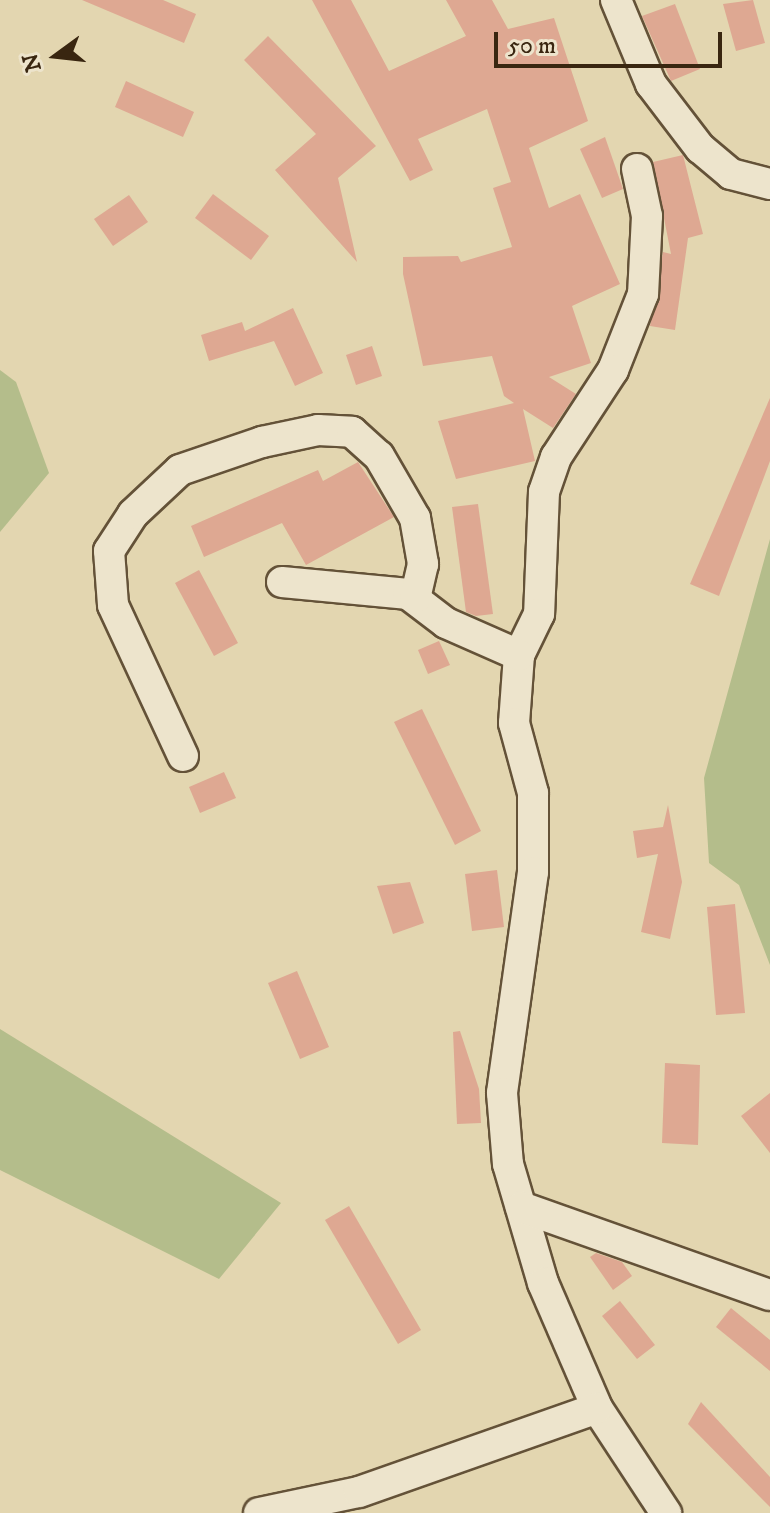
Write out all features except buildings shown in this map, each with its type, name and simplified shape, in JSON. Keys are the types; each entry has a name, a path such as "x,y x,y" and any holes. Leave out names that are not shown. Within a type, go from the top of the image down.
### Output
{"street":[{"path":"616,0 651,84 700,148 731,174 770,184"},
{"path":"637,169 648,241 643,294 613,370 548,480 539,614 519,655 514,723 533,793 533,872 502,1093 508,1164 543,1283 597,1408 666,1513"},
{"path":"183,756 113,605 109,551 133,514 180,470 262,442 318,430 352,432 379,456 415,518 423,564 415,598"},
{"path":"282,582 345,583 415,598 446,623 519,655"},
{"path":"521,1207 770,1295"},
{"path":"259,1513 359,1492 597,1408"}],"green space":[{"path":"0,370 16,382 49,473 0,532"},
{"path":"770,539 770,965 739,885 709,863 704,778"},
{"path":"0,1029 281,1203 219,1279 0,1170"}]}
